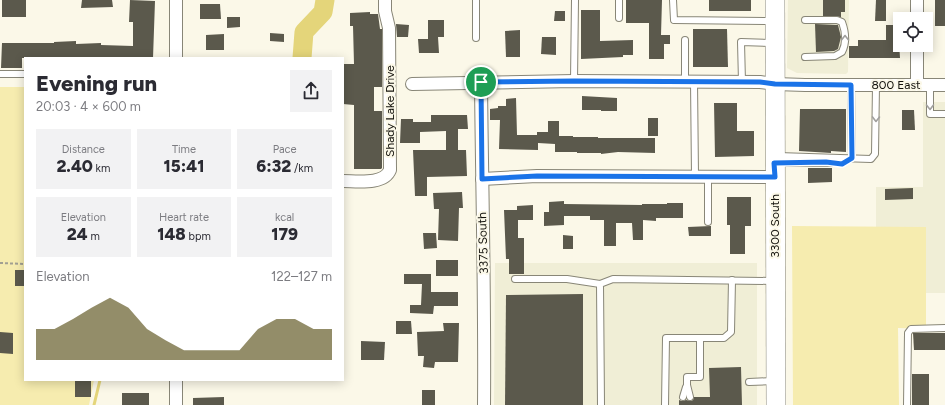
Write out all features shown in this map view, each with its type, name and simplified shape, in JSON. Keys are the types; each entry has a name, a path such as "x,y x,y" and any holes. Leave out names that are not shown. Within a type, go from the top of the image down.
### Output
{"main road":[{"name":"3300 South","path":"775,0 776,405"}],"street":[{"path":"176,0 176,57"},
{"name":"Shady Lake Drive","path":"344,182 380,180 388,174 390,170 389,28 385,10 385,0"},
{"path":"917,0 917,12"},
{"path":"917,52 917,85"},
{"name":"800 East","path":"412,84 481,82 690,81 760,82 775,84 945,85"},
{"name":"3375 South","path":"481,82 485,307 484,405"},
{"path":"482,179 537,176 708,176 775,165"},
{"path":"176,381 176,405"}],"lane":[{"path":"476,0 476,38"},
{"path":"574,81 575,0"},
{"path":"618,18 619,0"},
{"path":"673,0 674,20 774,21"},
{"path":"805,20 837,20 842,22 845,31 846,44 842,52 835,56 805,57"},
{"path":"685,40 690,81 695,176"},
{"path":"742,82 741,42 774,43"},
{"path":"0,74 24,74"},
{"path":"851,85 852,158"},
{"path":"775,165 852,158 871,159 875,154 876,85"},
{"path":"930,85 930,114 945,114"},
{"path":"708,176 708,222"},
{"path":"515,279 567,279 600,284 613,279 775,281"},
{"path":"665,405 666,338 724,338 731,332 732,280"},
{"path":"600,284 601,405"},
{"path":"907,405 908,333 911,329 945,328"},
{"path":"686,397 686,377 700,377 700,338"},
{"path":"749,382 776,381"}],"path":[{"path":"0,263 24,264"}],"shaded area":[{"path":"788,0 849,0 848,72 846,74 797,73 787,68"},
{"path":"0,87 24,87 24,381 94,381 89,405 0,405"},
{"path":"923,102 945,102 945,293 926,293 926,227 876,227 876,187 923,187"},
{"path":"792,226 926,227 926,329 898,328 899,405 793,405"},
{"path":"495,263 757,263 757,405 494,405"}],"building":[{"path":"2,0 26,0 26,17 2,17"},
{"path":"82,0 112,0 113,7 81,8"},
{"path":"130,0 155,1 153,57 24,57 22,58 22,68 1,68 2,43 54,43 76,41 76,44 101,43 101,45 133,46 133,22 129,22"},
{"path":"626,0 662,0 661,35 670,35 670,44 664,44 664,59 649,59 649,23 626,23"},
{"path":"709,0 751,0 751,11 709,11"},
{"path":"823,0 845,0 845,12 841,12 841,17 823,16"},
{"path":"876,0 886,0 886,21 875,21"},
{"path":"935,0 945,0 945,26 935,26"},
{"path":"200,4 220,4 221,19 200,19"},
{"path":"581,10 600,10 600,41 633,40 633,55 623,55 623,57 581,59"},
{"path":"555,11 565,11 565,21 554,21"},
{"path":"370,12 370,14 378,14 380,29 382,29 382,87 374,87 374,111 382,111 381,169 354,169 354,105 344,104 344,64 354,64 353,26 350,26 350,13"},
{"path":"227,17 240,17 240,27 227,28"},
{"path":"428,20 444,20 444,37 438,37 439,53 419,53 418,39 428,39"},
{"path":"396,24 409,25 408,37 397,37"},
{"path":"815,24 838,25 841,37 838,49 834,51 816,52"},
{"path":"886,25 893,25 893,52 900,52 900,58 849,58 849,46 858,46 858,40 886,40"},
{"path":"693,29 727,29 728,67 693,67"},
{"path":"520,30 520,57 506,57 505,31"},
{"path":"270,33 284,34 284,42 270,41"},
{"path":"224,34 224,50 206,50 206,35"},
{"path":"542,37 556,37 556,55 541,54"},
{"path":"582,96 617,98 617,111 582,110"},
{"path":"516,98 517,135 537,135 537,132 548,132 548,121 559,121 559,136 655,138 655,153 618,152 601,154 555,152 555,144 538,143 538,150 499,149 500,120 490,120 490,109 498,108 498,106 506,106 506,99"},
{"path":"714,103 737,103 737,131 754,131 754,156 715,157"},
{"path":"800,109 846,109 846,152 831,151 831,153 799,151"},
{"path":"902,110 914,110 915,130 902,130"},
{"path":"431,115 467,115 468,129 458,129 458,150 466,150 467,176 427,177 427,196 415,196 413,150 446,150 446,131 420,132 420,143 400,143 401,119 413,119 413,122 431,122"},
{"path":"648,118 658,118 658,136 648,136"},
{"path":"808,168 832,168 832,182 808,183"},
{"path":"913,188 913,199 885,200 885,189"},
{"path":"462,192 463,208 459,208 458,241 438,240 439,209 434,209 433,193"},
{"path":"727,197 751,197 751,226 745,226 745,254 730,254 730,225 727,225"},
{"path":"564,201 564,204 642,205 683,203 683,218 656,218 656,221 643,220 643,240 633,240 632,223 616,223 616,246 604,246 604,220 590,220 590,216 564,216 564,225 544,226 544,212 549,212 549,202"},
{"path":"533,205 533,220 518,220 518,238 524,238 524,274 509,274 509,259 506,259 504,210 517,210 517,206"},
{"path":"711,226 711,236 689,236 688,227"},
{"path":"423,233 436,233 437,248 424,249"},
{"path":"563,235 573,236 573,249 563,249"},
{"path":"436,260 458,260 458,276 436,276"},
{"path":"15,270 24,270 24,286 15,286"},
{"path":"404,274 431,274 431,292 458,292 458,306 434,306 433,314 410,313 410,305 421,305 422,284 404,284"},
{"path":"583,294 583,405 505,405 506,295"},
{"path":"396,321 411,321 412,334 396,334"},
{"path":"443,323 459,323 458,362 435,362 434,368 423,367 424,356 418,356 417,332 444,331"},
{"path":"0,332 13,333 13,354 0,353"},
{"path":"913,333 945,333 945,350 914,350"},
{"path":"361,341 385,342 384,360 361,360"},
{"path":"741,367 742,405 679,405 679,400 691,401 694,397 710,397 709,368"},
{"path":"912,374 929,374 929,405 912,405"},
{"path":"75,381 91,381 91,397 75,397"},
{"path":"422,390 435,390 435,405 422,405"},
{"path":"122,393 149,393 149,405 122,405"},
{"path":"224,397 224,405 193,405 193,398"}],"waterway":[{"path":"302,57 304,32 323,12 325,0"},
{"path":"94,405 100,381"}],"route":[{"path":"481,82 760,82 805,85 851,85 852,158 842,164 826,162 774,163 775,177 537,176 509,179 482,179 481,82"}]}
